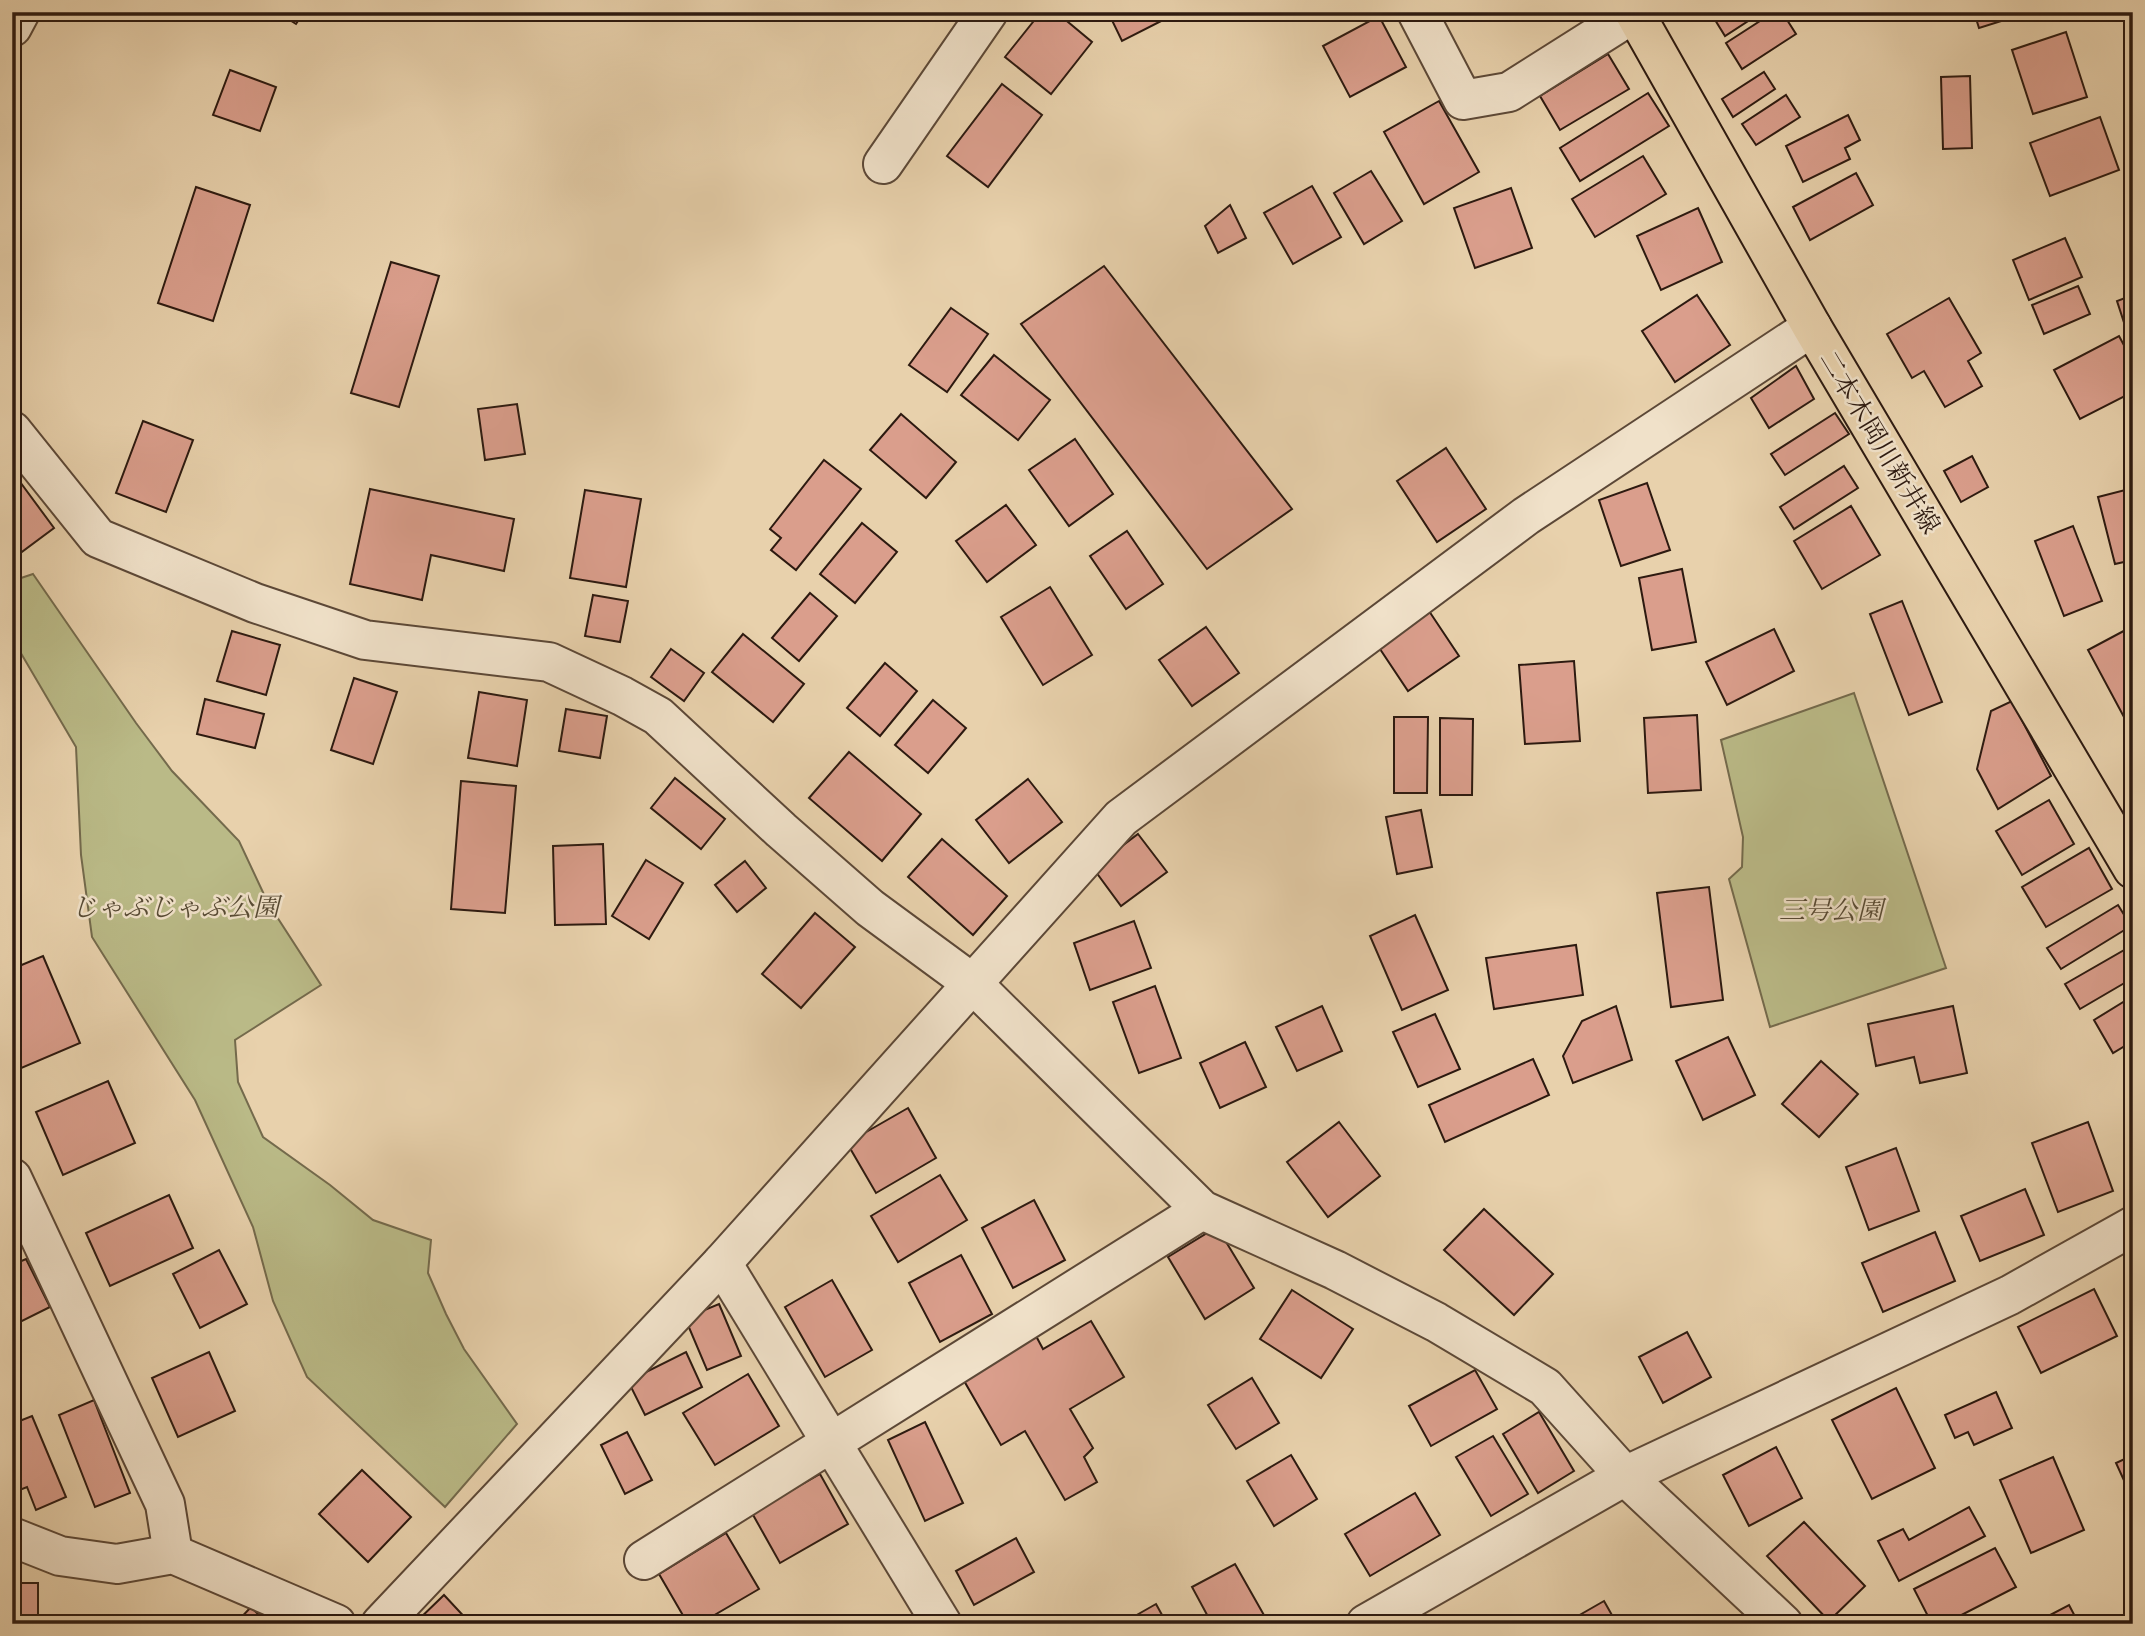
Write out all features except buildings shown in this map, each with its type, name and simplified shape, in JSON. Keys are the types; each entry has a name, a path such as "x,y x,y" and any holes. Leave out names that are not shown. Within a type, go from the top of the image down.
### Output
{"main road":[{"name":"二本木岡川新井線","path":"1634,13 1812,327 2133,869"}],"street":[{"path":"12,27 20,12"},
{"path":"883,164 988,12"},
{"path":"1417,12 1462,100 1509,92 1634,13"},
{"path":"381,1624 722,1263 1121,818 1526,516 1812,327"},
{"path":"12,431 98,538 255,603 365,640 549,662 658,716 870,908 972,983 1202,1210 1335,1270 1436,1322 1545,1387 1625,1476 1783,1624"},
{"path":"12,1178 25,1238 165,1504 173,1554"},
{"path":"644,1560 1202,1210"},
{"path":"1366,1624 1625,1476 2010,1295 2133,1226"},
{"path":"722,1263 942,1624"},
{"path":"12,1537 60,1556 117,1564 173,1554 336,1624"}],"green space":[{"name":"じゃぶじゃぶ公園","path":"33,574 172,771 239,841 268,903 321,985 235,1040 238,1082 263,1137 373,1220 431,1240 428,1273 446,1314 464,1349 517,1424 445,1507 307,1377 273,1301 253,1227 195,1100 92,937 81,855 76,747 12,638 12,581"},
{"name":"三号公園","path":"1854,693 1946,968 1770,1027 1729,879 1742,867 1743,837 1721,740"}]}
